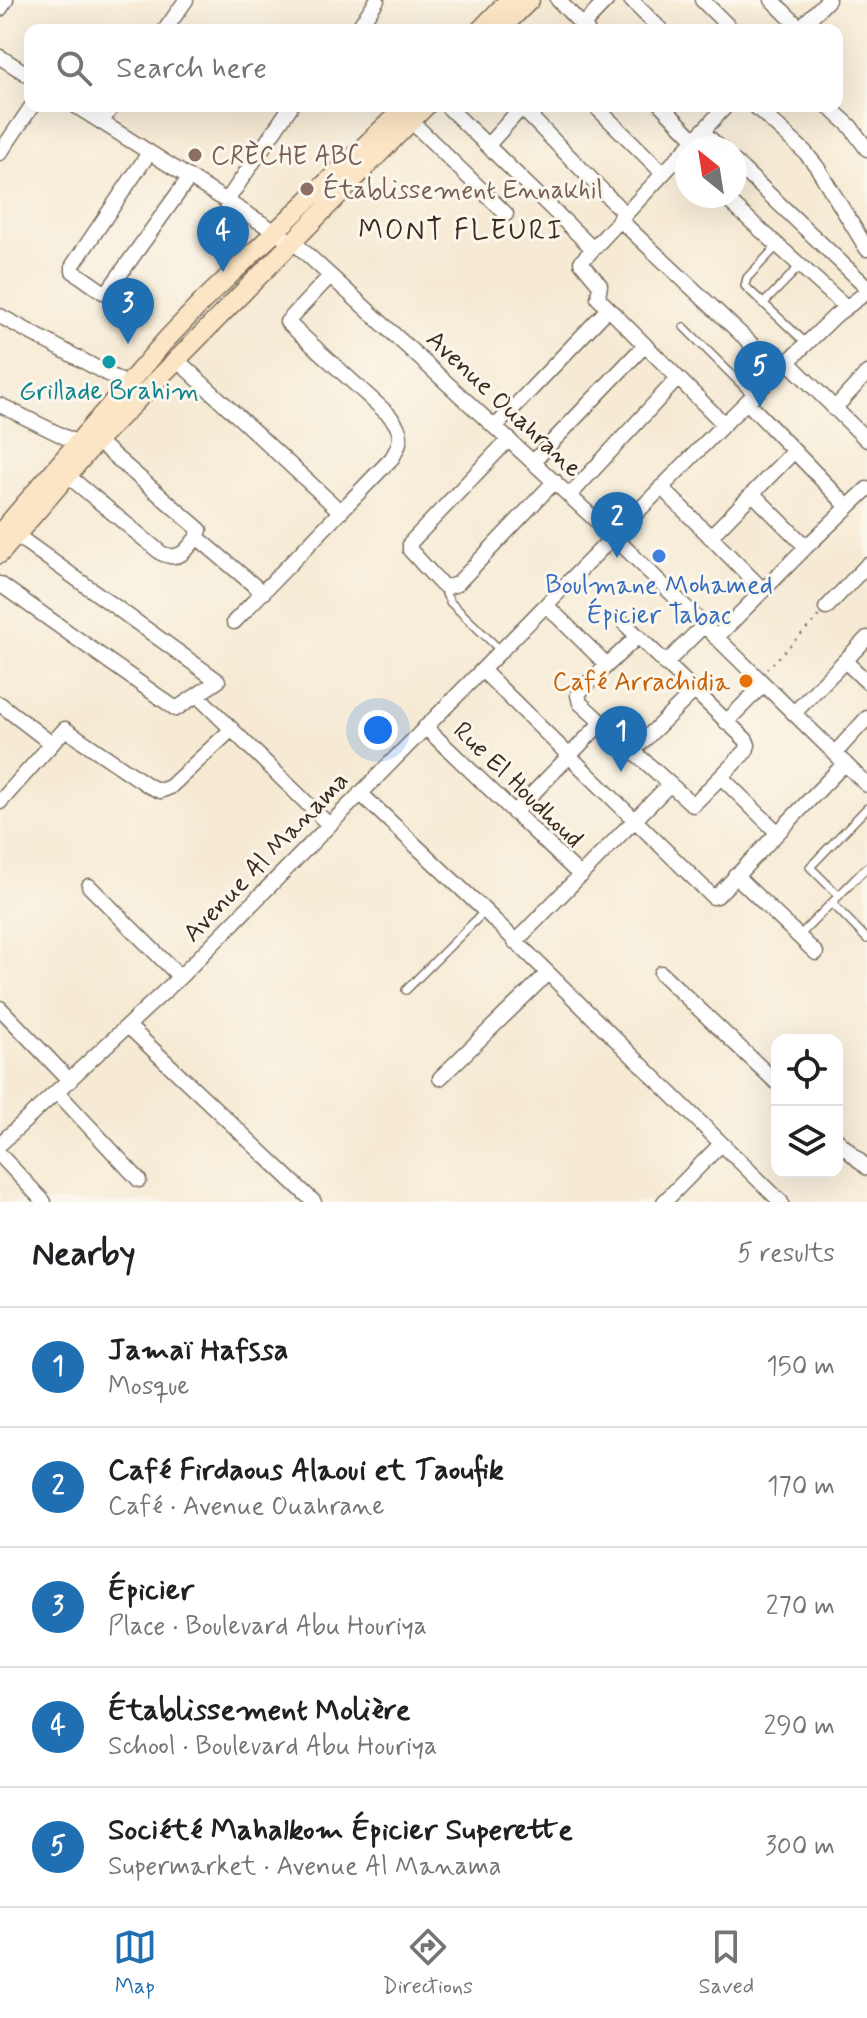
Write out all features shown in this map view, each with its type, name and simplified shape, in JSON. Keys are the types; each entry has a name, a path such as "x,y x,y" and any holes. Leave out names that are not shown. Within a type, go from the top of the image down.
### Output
{"main road":[{"path":"486,24 509,0"},
{"path":"511,24 530,0"},
{"path":"8,534 176,359 283,237 408,113"},
{"path":"0,554 8,534 77,443 128,385 203,301 283,237"}],"street":[{"path":"0,9 6,0"},
{"path":"169,24 186,0"},
{"path":"361,24 377,0"},
{"path":"558,0 581,24"},
{"path":"588,24 607,0"},
{"path":"631,0 655,24"},
{"path":"702,0 726,24"},
{"path":"772,0 794,24"},
{"path":"804,24 828,0"},
{"path":"0,57 24,72"},
{"path":"0,153 28,112"},
{"name":"Avenue Ouahrane","path":"85,112 283,237 330,276 570,495 867,785"},
{"path":"101,122 108,112"},
{"path":"226,202 287,112"},
{"path":"453,112 592,248"},
{"path":"488,145 517,112"},
{"path":"526,112 621,216 867,440"},
{"path":"601,112 662,172"},
{"path":"670,112 698,135 720,112"},
{"path":"762,112 817,167 867,249"},
{"path":"835,112 867,149"},
{"path":"408,113 506,214"},
{"path":"149,153 73,265 73,271 103,292 108,291 189,178"},
{"path":"675,164 662,172 581,262 600,285 597,296 608,309 724,424"},
{"path":"747,174 867,289"},
{"path":"736,208 845,306"},
{"path":"234,622 392,458 401,444 401,432 389,415 287,322 330,276"},
{"name":"Avenue Al Manama","path":"0,1144 180,977 661,487 845,306 867,289"},
{"path":"495,427 608,309"},
{"path":"0,316 128,385"},
{"path":"534,461 645,345"},
{"path":"176,359 341,512"},
{"path":"834,409 867,373"},
{"path":"570,495 678,378"},
{"path":"750,399 848,507"},
{"path":"0,405 77,443"},
{"path":"509,439 410,543 410,550 441,584 448,587 457,584 555,481"},
{"path":"67,475 161,553 178,557 185,552 200,530 97,441"},
{"path":"710,537 794,451"},
{"path":"661,487 763,590"},
{"path":"716,638 867,489"},
{"path":"753,494 806,547"},
{"path":"0,584 176,709 218,681 8,534"},
{"path":"197,537 263,593"},
{"path":"826,608 867,565"},
{"path":"546,605 607,665"},
{"path":"625,624 638,636 665,664 726,722 748,745 693,805 668,786 580,703 578,695 638,636"},
{"path":"665,664 704,625"},
{"path":"794,713 867,638"},
{"path":"845,661 867,682"},
{"path":"482,670 570,754 709,896 717,896 777,832 840,758 867,718"},
{"path":"726,722 761,681"},
{"path":"633,751 694,691"},
{"path":"197,695 329,825"},
{"path":"0,704 52,744"},
{"path":"514,813 600,724"},
{"name":"Rue El Houdhoud","path":"425,727 581,876"},
{"path":"0,802 63,730 69,729 160,791 174,784 232,729"},
{"path":"721,777 777,832"},
{"path":"515,942 668,786"},
{"path":"360,793 485,911 781,1202"},
{"path":"735,875 816,953"},
{"path":"89,886 180,977"},
{"path":"661,973 771,1077"},
{"path":"440,1078 547,974"},
{"path":"0,1008 70,1081"},
{"path":"129,1027 310,1201"},
{"path":"58,1093 139,1180"},
{"path":"664,1202 721,1144"},
{"path":"843,1146 867,1168"},
{"path":"0,1155 44,1202"}],"lane":[{"path":"778,245 744,283 747,291 807,344"},
{"path":"763,304 800,266"},
{"path":"684,327 750,399"},
{"path":"441,584 450,602 501,650"},
{"path":"839,896 810,867 867,808"},
{"path":"799,936 867,867"},
{"path":"832,903 867,939"},
{"path":"406,990 485,911"}],"path":[{"path":"761,681 826,608"}],"place":[{"name":"CRÈCHE ABC","path":"195,155"},
{"name":"Établissement Ennakhil","path":"307,189"},
{"name":"Établissement Molière","path":"223,272"},
{"name":"Épicier","path":"128,344"},
{"name":"Grillade Brahim","path":"109,362"},
{"name":"Société Mahalkom Épicier Superette","path":"760,407"},
{"name":"Boulmane Mohamed Épicier Tabac","path":"659,556"},
{"name":"Café Firdaous Alaoui et Taoufik","path":"617,558"},
{"name":"Café Arrachidia","path":"746,681"},
{"name":"Jamaï Hafssa","path":"621,772"}],"district":[{"name":"MONT FLEURI","path":"461,229"}]}
